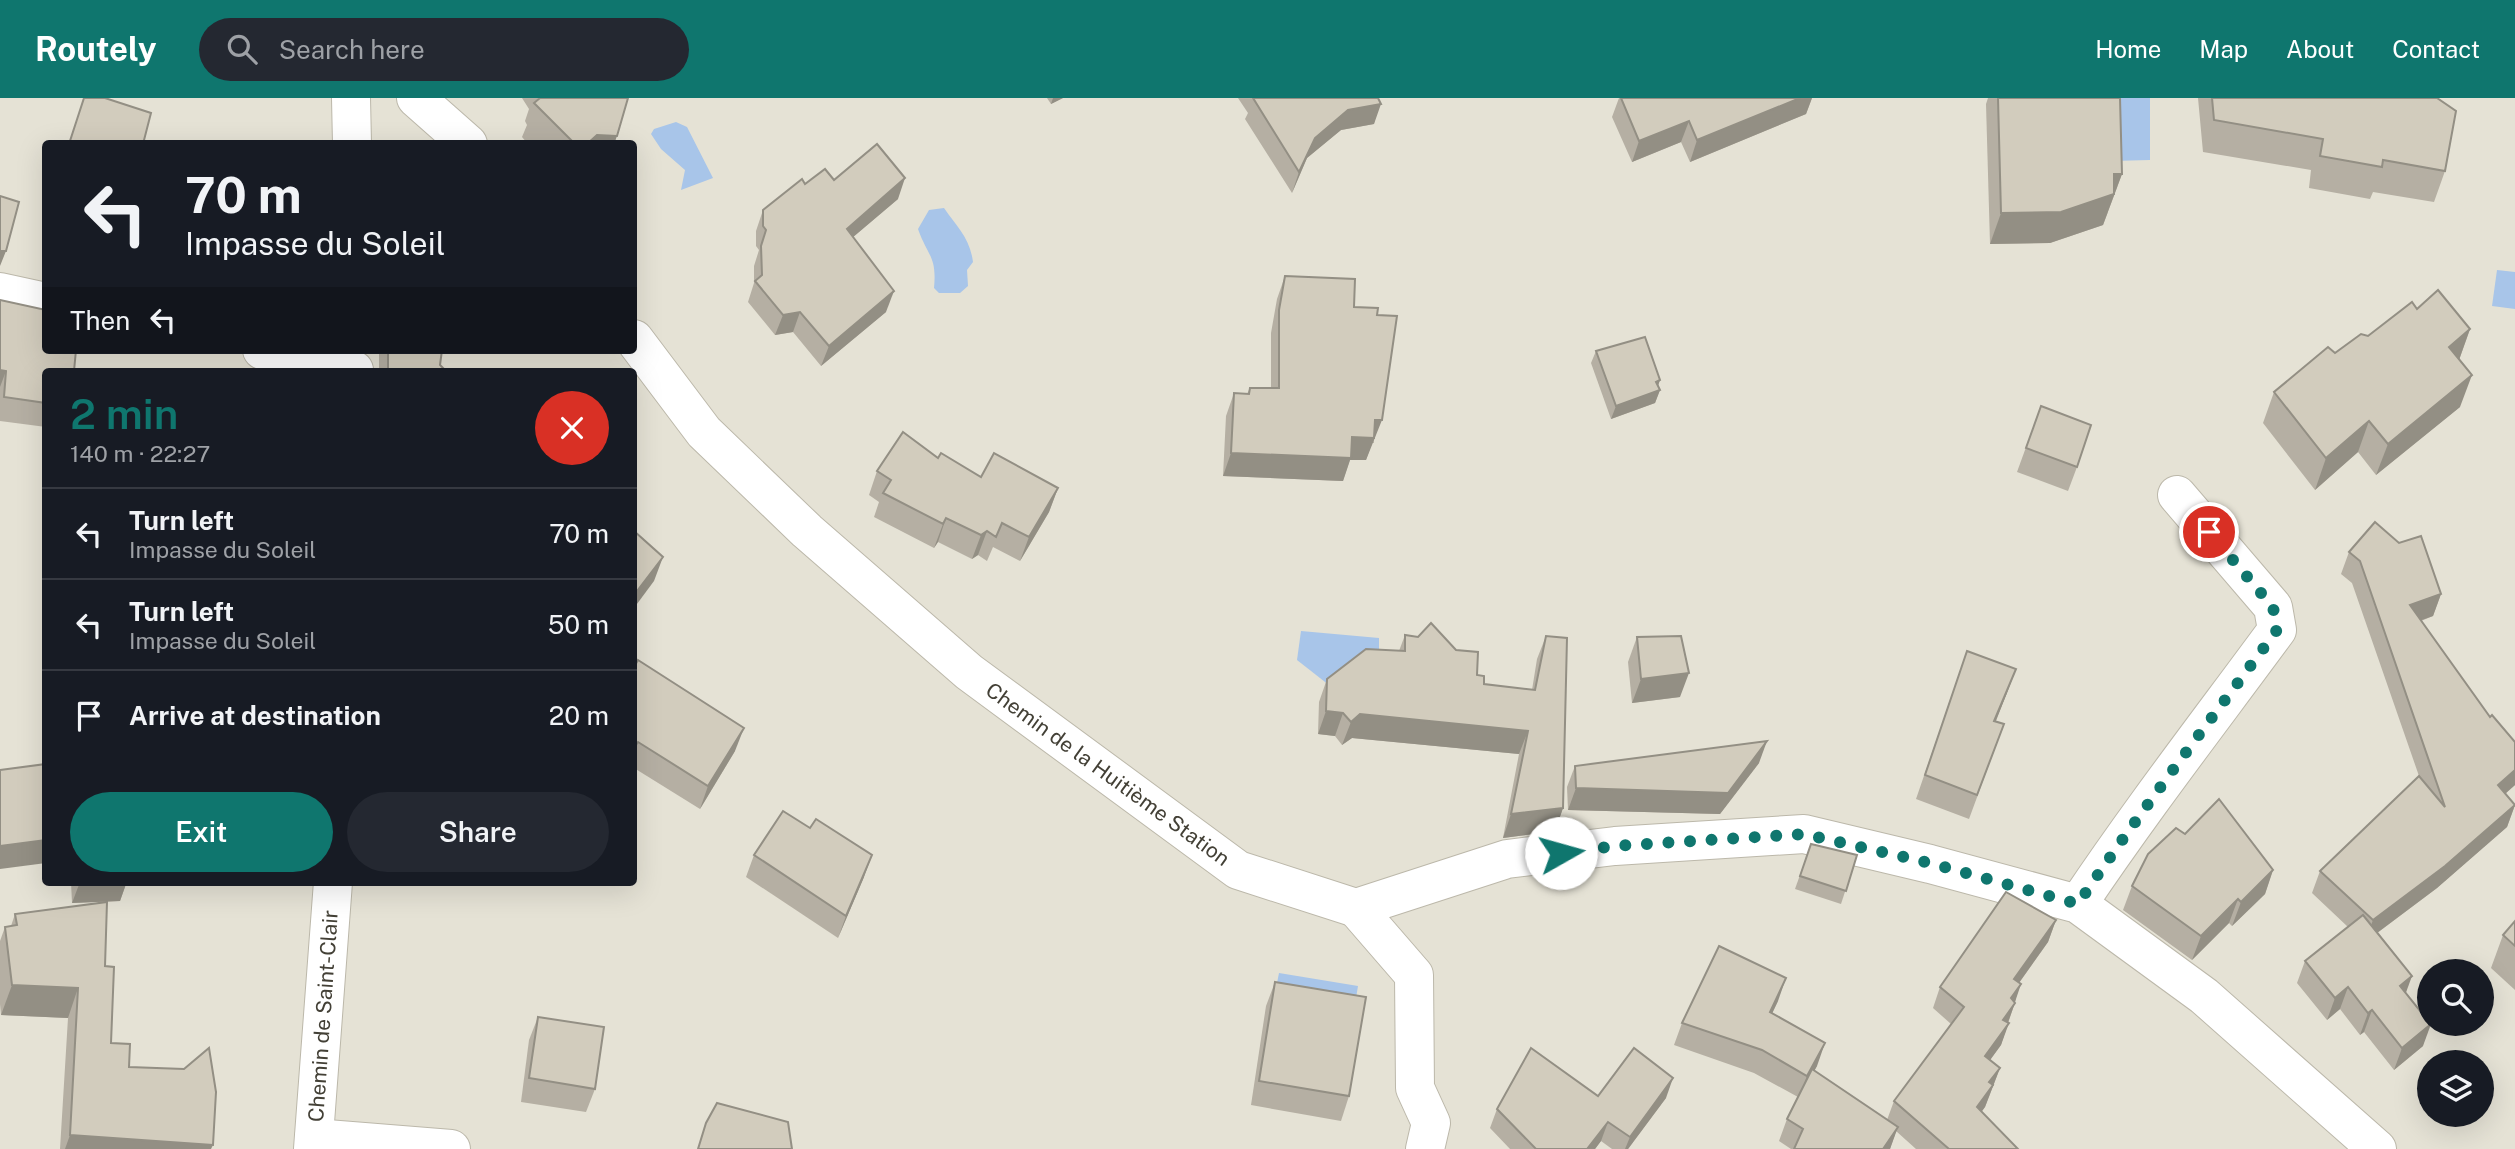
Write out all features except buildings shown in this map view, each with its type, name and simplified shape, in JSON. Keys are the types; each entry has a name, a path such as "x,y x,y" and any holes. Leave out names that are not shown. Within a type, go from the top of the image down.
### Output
{"street":[{"path":"351,98 352,140"},
{"path":"416,98 463,140"},
{"path":"0,292 42,301"},
{"name":"Chemin de la Huitième Station","path":"637,343 704,432 807,531 969,672 1238,870 1356,908"},
{"path":"280,354 341,368"},
{"path":"2078,904 2136,818 2165,783 2277,630 2273,607 2176,495"},
{"path":"1425,1149 1431,1123 1415,1088 1414,975 1356,908 1507,859 1615,846 1804,834 1930,863 2078,904 2204,996 2377,1149"},
{"name":"Chemin de Saint-Clair","path":"314,1143 333,886"},
{"path":"314,1143 451,1149"}],"shaded area":[{"path":"0,98 2515,98 2515,1149 0,1149"}],"water":[{"path":"2112,98 2150,98 2150,160 2112,161"},
{"path":"676,122 687,127 713,178 681,190 685,170 661,149 651,134 654,129"},
{"path":"944,208 969,246 973,262 967,270 968,286 960,293 939,293 934,288 933,263 918,229 929,210"},
{"path":"2497,270 2515,272 2515,309 2492,306"},
{"path":"1301,631 1379,638 1379,658 1334,689 1297,660"},
{"path":"1279,973 1358,986 1354,1010 1274,998"}],"route":[{"path":"1561,853 1615,846 1804,834 1930,863 2078,904 2136,818 2165,783 2277,630 2273,607 2209,532"}]}
